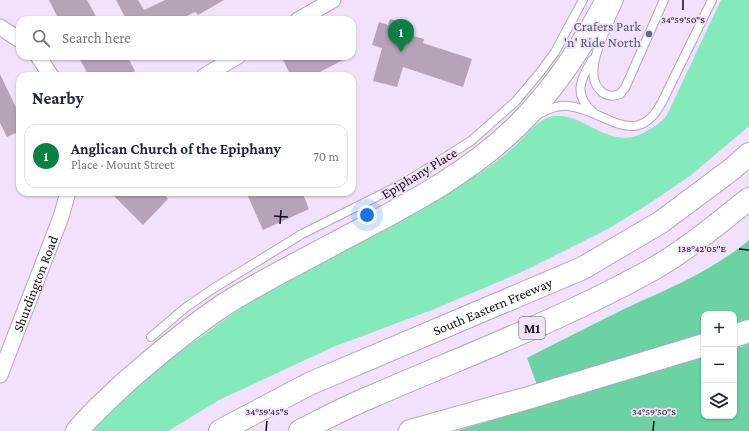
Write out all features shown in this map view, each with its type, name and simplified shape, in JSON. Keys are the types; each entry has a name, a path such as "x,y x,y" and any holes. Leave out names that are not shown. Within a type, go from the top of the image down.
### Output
{"highway":[{"path":"77,431 94,412 155,357 221,307 279,273 407,204 471,163 515,127 547,93 563,73 587,37 607,0"},
{"name":"South Eastern Freeway","path":"220,431 310,384 582,268 661,222 732,169 749,154"},
{"name":"M1","path":"300,431 373,396 483,350 569,311 647,272 697,240 749,199"},
{"path":"737,335 749,331"},
{"path":"410,431 528,398 701,346"}],"street":[{"path":"305,16 333,0"},
{"path":"0,27 16,37"},
{"path":"41,60 48,72"},
{"path":"211,72 231,60"},
{"name":"Shurdington Road","path":"0,375 61,217 67,196"}],"lane":[{"name":"Epiphany Place","path":"151,337 184,308 302,234 406,182 471,141 516,100 541,71 555,52 583,0"},
{"path":"598,116 584,102 580,84 619,0"},
{"path":"602,39 593,67 593,77 597,87 602,93 611,96 617,95 622,93 625,88 664,0"},
{"path":"515,127 548,109 560,106 576,107 613,123 626,126 642,124 652,117 662,102 712,0"}],"green space":[{"path":"721,0 749,0 749,126 690,176 608,229 524,271 432,310 333,347 219,400 168,431 88,431 115,404 174,356 252,301 289,279 354,246 477,175 504,156 543,120 559,116 571,118 606,134 618,137 631,137 654,127 667,115"},
{"path":"749,240 749,324 737,327 737,311 701,311 701,338 537,385 527,358 706,270"},
{"path":"749,344 749,431 456,431 701,358 701,419 737,419 737,348"}],"building":[{"path":"49,0 87,0 96,16 57,16"},
{"path":"116,0 138,0 144,10 165,0 224,0 198,15 195,12 187,16 124,16"},
{"path":"390,19 413,25 410,35 424,39 423,43 472,59 463,87 403,67 397,87 373,81 382,48 372,45 379,22 388,25"},
{"path":"80,60 129,60 135,71 133,72 87,72"},
{"path":"283,60 343,60 320,72 289,72"},
{"path":"0,74 16,108 16,133 7,137 0,123"},
{"path":"114,196 165,196 168,199 143,225"},
{"path":"248,196 304,196 309,209 263,230"}],"place":[{"name":"Crafers Park 'n' Ride North","path":"649,34"},
{"name":"Anglican Church of the Epiphany","path":"401,52"}]}
